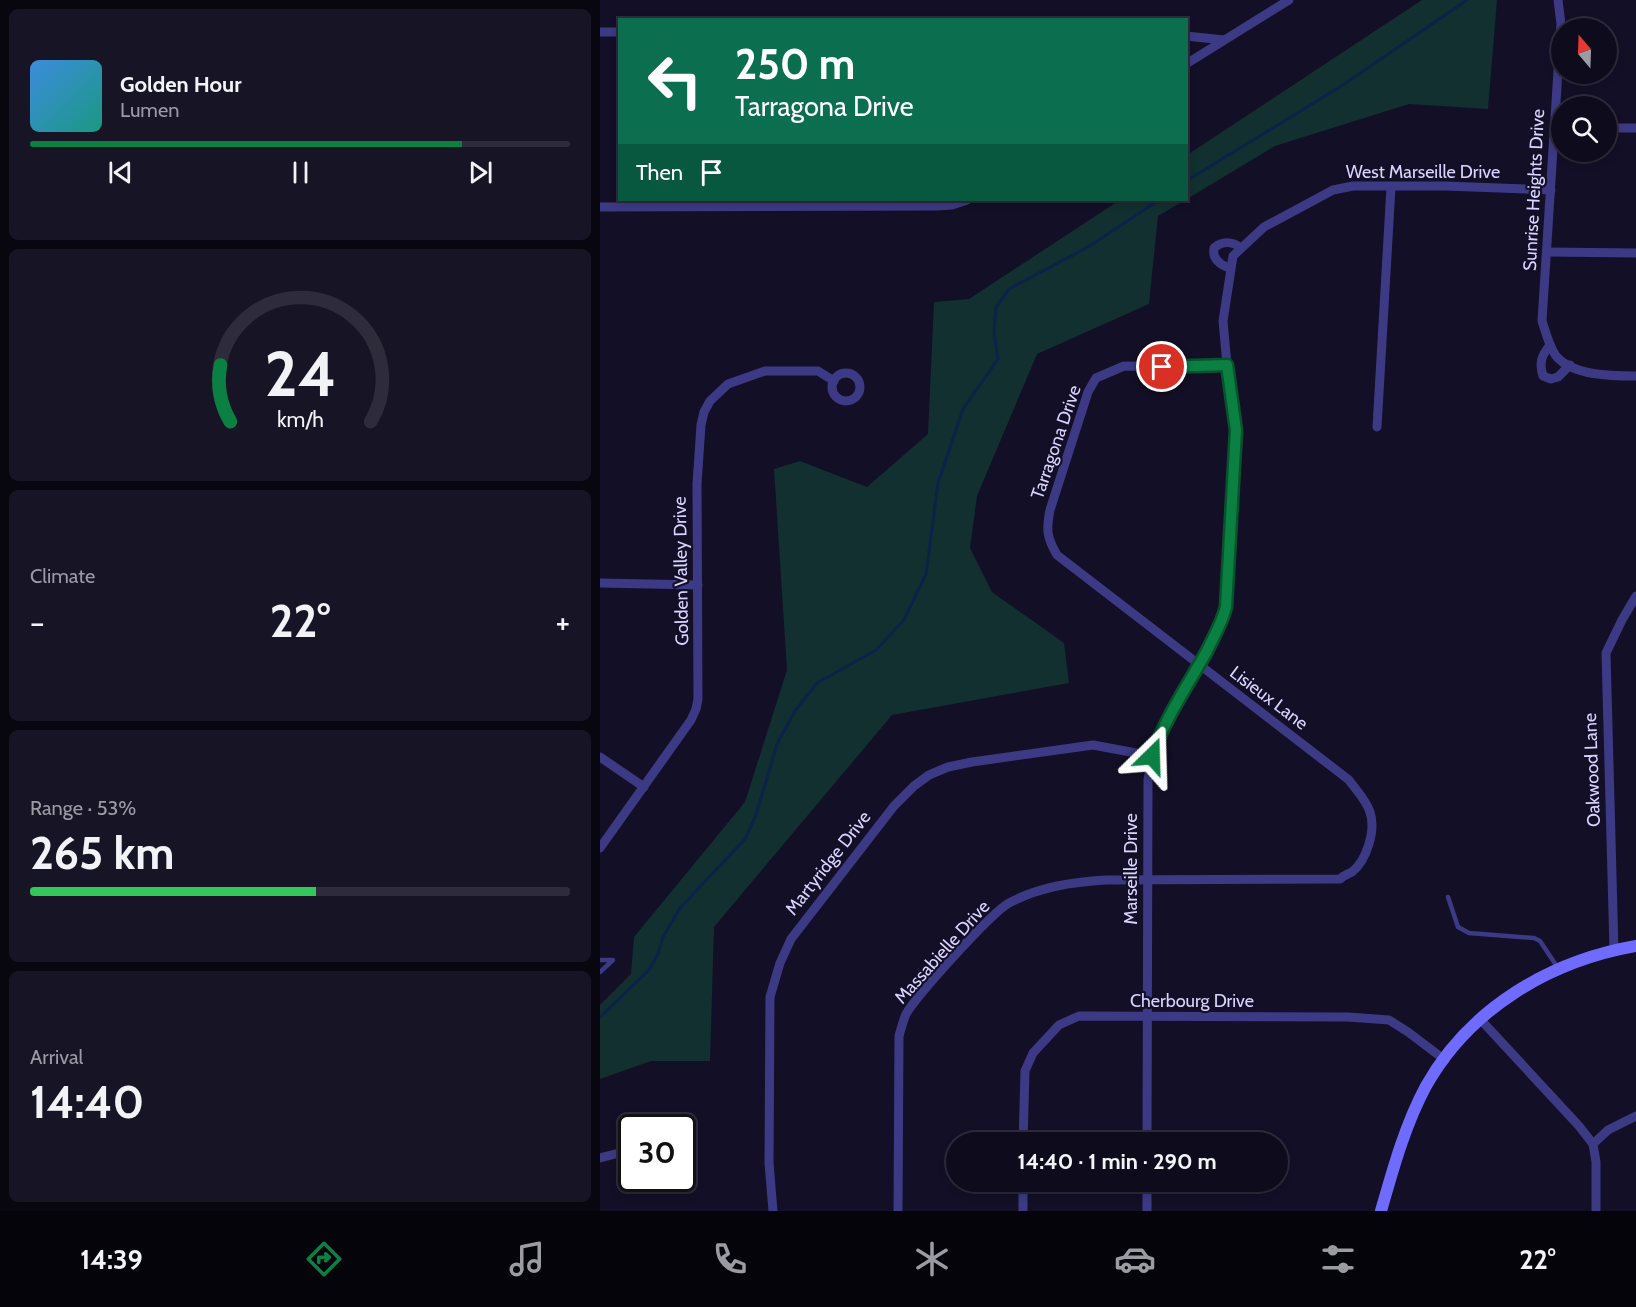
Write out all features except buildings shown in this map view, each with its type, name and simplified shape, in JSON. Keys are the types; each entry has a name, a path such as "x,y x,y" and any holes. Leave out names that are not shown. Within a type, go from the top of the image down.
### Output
{"street":[{"path":"1188,63 1289,0"},
{"name":"Sunrise Heights Drive","path":"1558,0 1561,24 1559,96"},
{"path":"600,32 618,32"},
{"path":"1188,36 1224,40"},
{"path":"1617,128 1636,128"},
{"name":"Sunrise Heights Drive","path":"1554,162 1542,321 1550,345 1558,358 1570,365"},
{"name":"West Marseille Drive","path":"1233,256 1264,227 1333,190 1353,186 1445,186 1551,190"},
{"path":"1377,427 1391,187"},
{"path":"600,207 936,206 952,205 964,201"},
{"path":"1230,268 1222,266 1215,259 1214,248 1224,243 1236,244 1240,248"},
{"path":"1547,252 1636,253"},
{"name":"Marseille Drive","path":"1147,1132 1148,780 1159,734 1198,666 1226,607 1236,430 1223,321 1233,256"},
{"path":"1550,345 1539,364 1543,376 1551,380 1558,377 1570,365 1604,376 1636,376"},
{"name":"Tarragona Drive","path":"1049,541 1047,526 1050,510 1088,392 1096,378 1124,366 1227,365"},
{"name":"Golden Valley Drive","path":"600,848 691,720 696,709 699,666 698,460 700,425 704,412 710,401 728,384 765,371 818,371 834,381"},
{"name":"Lisieux Lane","path":"1049,541 1057,555 1198,666 1349,780 1370,811 1372,825 1363,857"},
{"path":"600,583 698,585"},
{"name":"Oakwood Lane","path":"1614,950 1606,653 1636,596"},
{"name":"Martyridge Drive","path":"773,1211 769,1163 770,997 775,976 790,939 894,806 929,775 948,767 972,762 1094,745 1152,756"},
{"path":"600,757 644,787"},
{"name":"Massabielle Drive","path":"898,1211 899,1036 906,1015 974,936 1006,904 1050,887 1073,882 1340,879 1353,871 1363,857"},
{"path":"1381,1211 1400,1148 1426,1086 1444,1060 1480,1019 1512,994 1558,968 1614,950 1636,946"},
{"name":"Cherbourg Drive","path":"1023,1132 1025,1071 1033,1053 1059,1025 1079,1017 1348,1017 1389,1020 1444,1060"},
{"path":"1480,1019 1593,1144 1596,1162 1596,1211"},
{"path":"1593,1144 1608,1130 1636,1116"},
{"path":"600,1158 618,1153"},
{"path":"1023,1192 1023,1211"},
{"path":"1147,1192 1147,1211"}],"lane":[{"path":"1448,897 1458,927 1469,933 1533,938 1540,941 1558,968"},
{"path":"600,960 613,960 600,972"}],"green space":[{"path":"1422,0 1497,0 1488,109 1409,104 1275,146 1188,198 1188,154"},
{"path":"1118,201 1183,201 1158,216 1149,304 1037,354 977,496 970,548 992,592 1064,643 1069,683 892,715 714,927 710,1061 651,1061 600,1079 600,1005 631,974 634,937 745,802 787,670 774,469 800,461 867,487 928,434 934,302 969,299"}],"waterway":[{"path":"1188,180 1343,85 1467,0"},
{"path":"600,1017 649,970 658,954 663,937 680,908 745,839 756,815 777,744 795,711 817,683 876,650 904,620 926,574 938,483 963,409 998,359 994,332 996,307 1009,289 1088,247 1157,201"}],"route":[{"path":"1152,756 1159,734 1198,666 1223,618 1226,607 1236,430 1227,365 1162,367"}]}
